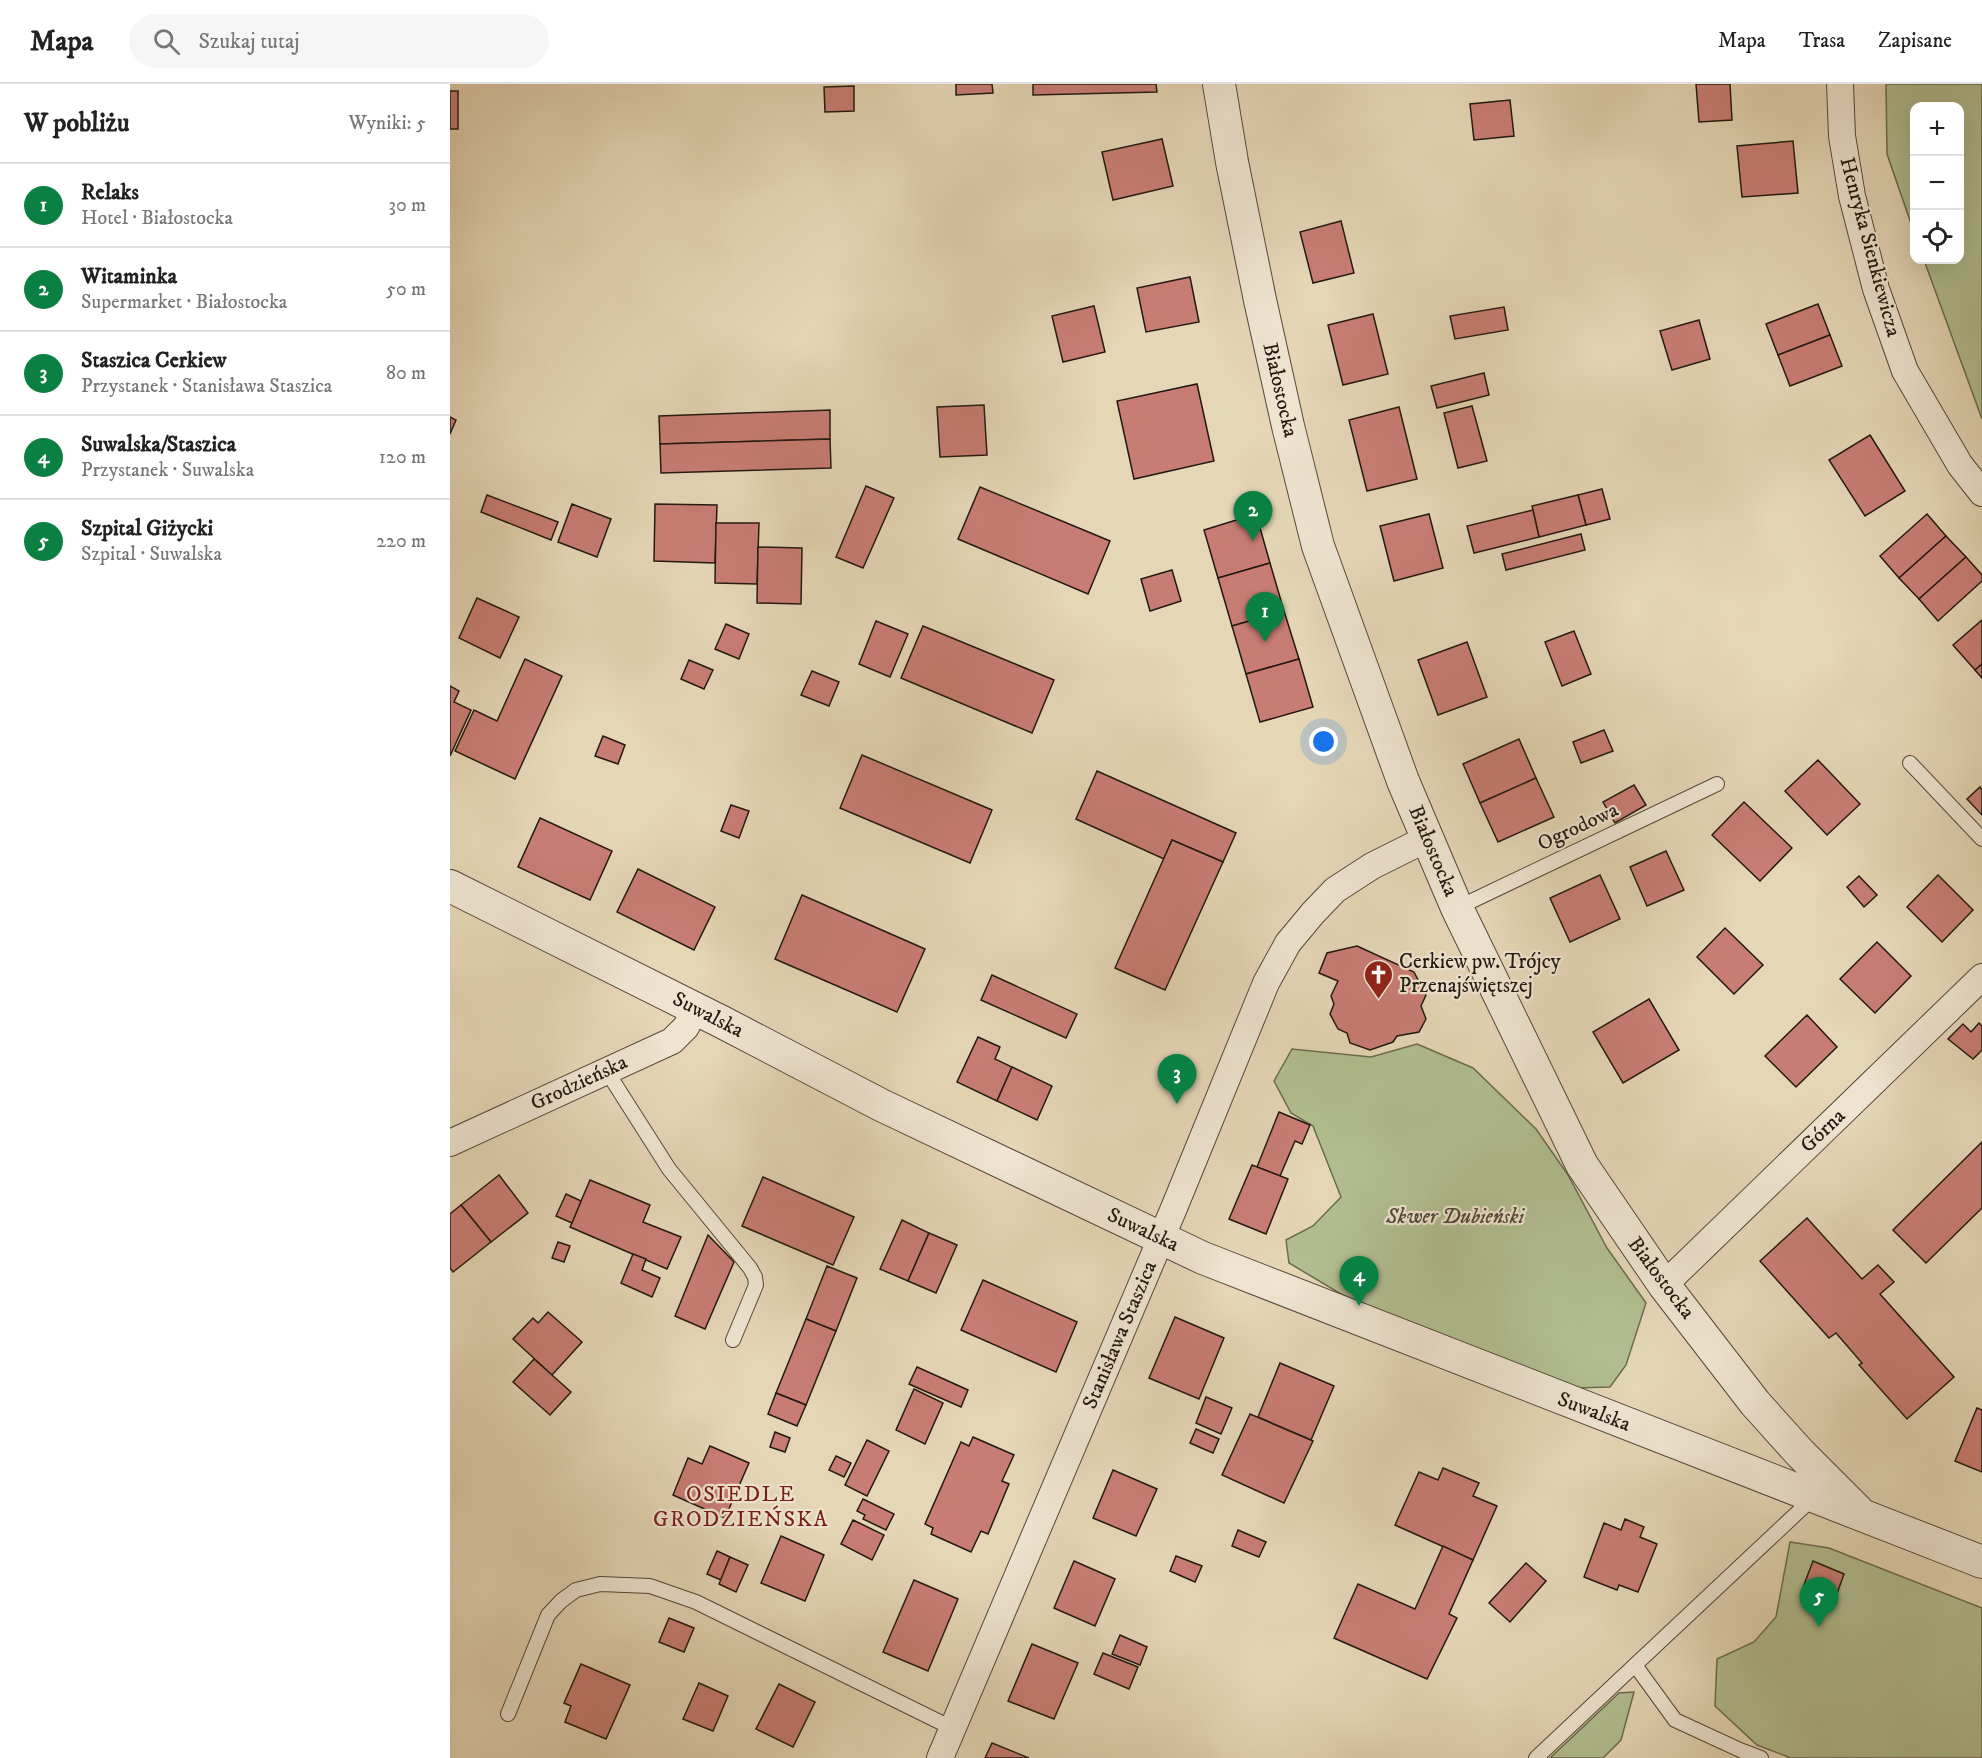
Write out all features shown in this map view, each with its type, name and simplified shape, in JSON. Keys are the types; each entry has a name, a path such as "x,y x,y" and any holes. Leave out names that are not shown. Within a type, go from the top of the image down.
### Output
{"street":[{"name":"Białostocka","path":"1219,84 1232,162 1262,310 1318,546 1403,781 1457,908 1582,1165 1664,1285 1755,1403 1800,1453 1863,1516"},
{"name":"Henryka Sienkiewicza","path":"1840,84 1842,136 1852,196 1876,289 1905,371 1960,465 1982,493"},
{"name":"Stanisława Staszica","path":"940,1758 1162,1238 1266,983 1287,943 1335,890 1372,866 1428,838"},
{"name":"Suwalska","path":"450,886 892,1110 1203,1258 1813,1498 1982,1562"},
{"name":"Górna","path":"1664,1285 1982,977"},
{"name":"Grodzieńska","path":"450,1143 672,1041 686,1028 695,1009"}],"lane":[{"path":"1911,763 1982,839"},
{"name":"Ogrodowa","path":"1457,908 1717,784"},
{"path":"606,1070 669,1169 755,1277 756,1285 733,1340"},
{"path":"1536,1758 1813,1498"},
{"path":"508,1714 548,1615 576,1590 600,1584 650,1586 696,1602 952,1728"},
{"path":"1635,1665 1675,1720 1761,1758"}],"green space":[{"path":"1886,84 1982,84 1982,419 1925,264 1964,264 1964,102 1910,102 1910,220 1887,154"},
{"name":"Skwer Dubieński","path":"1417,1044 1473,1068 1536,1129 1568,1175 1607,1248 1646,1303 1626,1365 1610,1387 1574,1388 1474,1351 1341,1294 1289,1263 1286,1240 1313,1226 1341,1197 1313,1126 1291,1113 1274,1081 1292,1049 1371,1057"},
{"path":"1790,1542 1829,1548 1982,1608 1982,1758 1791,1758 1757,1745 1715,1706 1717,1659 1754,1642 1776,1617"},
{"path":"1634,1692 1621,1740 1603,1758 1550,1758 1619,1693"}],"building":[{"path":"956,84 992,84 993,93 956,95"},
{"path":"1033,84 1156,84 1157,92 1033,95"},
{"path":"1696,84 1730,84 1732,120 1699,122"},
{"path":"854,86 854,111 825,112 824,87"},
{"path":"450,91 458,91 458,129 450,129"},
{"path":"1510,100 1514,136 1474,140 1470,104"},
{"path":"1162,139 1173,186 1113,200 1102,152"},
{"path":"1793,141 1798,193 1742,197 1737,146"},
{"path":"1341,221 1354,273 1313,283 1300,232"},
{"path":"1190,277 1199,322 1146,332 1137,288"},
{"path":"1818,304 1830,335 1778,355 1766,324"},
{"path":"1094,306 1105,352 1063,362 1052,316"},
{"path":"1504,307 1508,330 1455,339 1450,316"},
{"path":"1373,314 1388,374 1343,385 1328,325"},
{"path":"1699,320 1710,359 1672,370 1660,331"},
{"path":"1830,335 1842,366 1790,386 1778,355"},
{"path":"1484,373 1489,395 1437,408 1431,386"},
{"path":"1197,384 1214,461 1134,479 1117,401"},
{"path":"984,405 987,455 940,457 937,407"},
{"path":"1472,406 1487,461 1458,468 1444,413"},
{"path":"1399,407 1417,479 1367,491 1349,420"},
{"path":"830,410 830,439 660,444 659,416"},
{"path":"450,417 456,420 450,434"},
{"path":"1870,435 1905,491 1865,516 1829,460"},
{"path":"830,439 831,468 661,473 660,444"},
{"path":"866,486 894,498 863,568 836,557"},
{"path":"980,487 1110,541 1088,594 958,539"},
{"path":"1602,489 1610,519 1586,525 1578,495"},
{"path":"487,495 558,522 551,540 481,512"},
{"path":"1578,495 1586,525 1539,537 1532,506"},
{"path":"572,504 611,519 597,557 558,542"},
{"path":"655,504 717,505 715,563 654,561"},
{"path":"1533,510 1539,537 1474,553 1467,526"},
{"path":"1256,514 1270,563 1218,578 1204,530"},
{"path":"1429,514 1443,568 1394,581 1380,526"},
{"path":"1927,514 1946,536 1899,578 1880,556"},
{"path":"716,523 759,523 757,584 715,583"},
{"path":"1581,534 1585,550 1506,570 1502,554"},
{"path":"1946,536 1966,557 1919,599 1899,578"},
{"path":"758,547 802,548 801,604 757,603"},
{"path":"1966,557 1982,575 1982,581 1938,621 1919,599"},
{"path":"1270,563 1284,611 1232,626 1218,578"},
{"path":"1172,570 1181,601 1150,611 1141,579"},
{"path":"477,598 519,617 500,658 459,638"},
{"path":"1284,611 1299,659 1246,674 1232,626"},
{"path":"1982,620 1982,664 1975,670 1953,645"},
{"path":"876,621 908,634 890,677 859,664"},
{"path":"726,624 749,634 739,659 715,649"},
{"path":"923,626 1054,680 1032,733 901,678"},
{"path":"1574,631 1591,674 1562,686 1545,642"},
{"path":"1467,642 1487,697 1438,715 1418,660"},
{"path":"525,659 562,676 515,779 455,751 474,710 497,721"},
{"path":"1299,659 1313,707 1260,722 1246,674"},
{"path":"689,660 713,670 704,689 681,679"},
{"path":"1982,664 1982,678 1975,670"},
{"path":"812,671 839,682 829,706 801,695"},
{"path":"450,686 459,691 454,702 471,710 450,756"},
{"path":"1604,730 1613,751 1581,763 1573,742"},
{"path":"603,736 625,745 618,764 595,756"},
{"path":"1519,739 1536,778 1480,803 1463,764"},
{"path":"862,755 992,810 970,863 840,808"},
{"path":"1818,760 1860,804 1827,835 1785,791"},
{"path":"1097,771 1236,833 1223,862 1172,840 1164,859 1076,819"},
{"path":"1536,778 1554,817 1498,842 1480,803"},
{"path":"1634,785 1646,805 1615,823 1603,802"},
{"path":"1980,787 1982,790 1982,815 1967,799"},
{"path":"1744,802 1792,848 1760,881 1712,835"},
{"path":"731,805 749,811 739,838 721,831"},
{"path":"540,818 612,851 590,900 518,867"},
{"path":"1172,840 1223,862 1165,990 1115,968"},
{"path":"1666,851 1684,890 1647,906 1630,867"},
{"path":"638,869 715,907 694,950 617,912"},
{"path":"1600,875 1620,919 1570,942 1550,898"},
{"path":"1938,875 1973,910 1942,942 1907,907"},
{"path":"1859,876 1877,895 1864,907 1847,887"},
{"path":"802,895 925,949 897,1012 775,959"},
{"path":"1725,928 1763,965 1734,994 1697,957"},
{"path":"1877,942 1911,976 1875,1013 1840,979"},
{"name":"Cerkiew pw. Trójcy Przenajświętszej","path":"1357,946 1414,972 1426,995 1421,1006 1426,1019 1419,1032 1397,1036 1393,1042 1370,1050 1350,1043 1347,1033 1338,1029 1330,1014 1334,1004 1331,996 1338,981 1319,973 1327,953"},
{"path":"992,975 1077,1014 1066,1038 981,1000"},
{"path":"1649,999 1679,1050 1623,1083 1593,1032"},
{"path":"1807,1015 1837,1047 1796,1087 1765,1056"},
{"path":"1979,1023 1982,1026 1982,1050 1973,1059 1948,1039 1963,1024 1971,1032"},
{"path":"978,1037 1000,1047 995,1059 1012,1067 997,1101 957,1082"},
{"path":"1012,1067 1052,1086 1037,1120 997,1101"},
{"path":"1279,1112 1310,1125 1302,1144 1295,1141 1280,1176 1257,1167"},
{"path":"1982,1142 1982,1208 1926,1263 1893,1230"},
{"path":"1252,1165 1288,1179 1266,1234 1229,1219"},
{"path":"499,1175 528,1213 491,1242 461,1205"},
{"path":"763,1177 854,1217 833,1265 742,1226"},
{"path":"590,1180 650,1205 643,1222 681,1237 667,1269 570,1227"},
{"path":"566,1194 581,1201 572,1223 556,1216"},
{"path":"461,1205 491,1242 453,1272 450,1268 450,1214"},
{"path":"1807,1218 1862,1279 1878,1265 1894,1282 1880,1294 1954,1377 1907,1419 1859,1365 1862,1363 1836,1333 1829,1338 1760,1261"},
{"path":"902,1220 929,1233 908,1281 880,1269"},
{"path":"929,1233 957,1245 936,1293 908,1281"},
{"path":"708,1235 734,1262 705,1329 675,1316"},
{"path":"558,1242 570,1246 564,1262 552,1258"},
{"path":"633,1254 646,1259 642,1270 660,1278 652,1297 621,1283"},
{"path":"827,1266 857,1278 836,1331 806,1319"},
{"path":"983,1280 1077,1322 1056,1372 961,1330"},
{"path":"548,1312 582,1342 552,1375 513,1339 533,1318 538,1323"},
{"path":"1175,1317 1224,1338 1199,1399 1149,1378"},
{"path":"806,1319 836,1331 806,1405 776,1393"},
{"path":"534,1359 571,1392 550,1415 513,1382"},
{"path":"1280,1363 1334,1386 1311,1440 1258,1417"},
{"path":"917,1367 968,1390 961,1407 909,1384"},
{"path":"914,1389 943,1403 925,1444 896,1430"},
{"path":"776,1393 806,1405 797,1426 768,1414"},
{"path":"1206,1397 1232,1408 1221,1434 1196,1423"},
{"path":"1977,1408 1982,1410 1982,1472 1955,1461"},
{"path":"1250,1414 1313,1441 1284,1503 1222,1475"},
{"path":"1196,1429 1219,1439 1213,1453 1190,1443"},
{"path":"775,1432 790,1438 785,1452 770,1447"},
{"path":"973,1437 1014,1455 1002,1481 1009,1484 988,1534 981,1531 971,1552 931,1534 933,1528 925,1524 961,1442 969,1446"},
{"path":"867,1440 889,1451 867,1496 845,1485"},
{"path":"710,1446 749,1463 725,1518 673,1495 688,1458 702,1464"},
{"path":"836,1456 851,1463 844,1477 829,1470"},
{"path":"1443,1468 1479,1483 1473,1496 1497,1506 1473,1560 1395,1525 1419,1472 1438,1480"},
{"path":"1113,1470 1157,1489 1136,1536 1093,1518"},
{"path":"863,1499 894,1514 886,1530 863,1519 865,1515 857,1511"},
{"path":"1625,1519 1644,1527 1640,1537 1657,1544 1638,1592 1619,1585 1617,1590 1584,1577 1604,1523 1621,1530"},
{"path":"853,1520 884,1535 872,1560 841,1544"},
{"path":"1238,1530 1266,1542 1259,1557 1232,1546"},
{"path":"781,1536 824,1555 805,1601 761,1583"},
{"path":"1443,1546 1473,1560 1449,1614 1457,1618 1427,1679 1334,1638 1358,1584 1415,1609"},
{"path":"717,1551 730,1557 721,1580 707,1574"},
{"path":"1176,1556 1202,1566 1195,1582 1170,1571"},
{"path":"730,1557 748,1565 736,1592 719,1584"},
{"path":"1074,1561 1115,1579 1095,1626 1054,1608"},
{"path":"1813,1561 1844,1574 1834,1602 1802,1590"},
{"path":"1526,1563 1546,1581 1510,1622 1489,1603"},
{"path":"914,1580 958,1599 928,1671 883,1652"},
{"path":"669,1618 694,1628 684,1652 659,1642"},
{"path":"1120,1635 1147,1647 1140,1665 1112,1654"},
{"path":"1032,1644 1078,1663 1054,1719 1008,1701"},
{"path":"1103,1653 1138,1667 1129,1689 1094,1674"},
{"path":"581,1664 630,1685 606,1739 565,1722 571,1706 564,1703"},
{"path":"699,1683 728,1696 713,1731 683,1719"},
{"path":"779,1684 815,1702 793,1747 756,1729"},
{"path":"992,1743 1029,1758 985,1758"}],"place":[{"name":"Witaminka","path":"1253,541"},
{"name":"Relaks","path":"1265,642"},
{"name":"Cerkiew pw. Trójcy Przenajświętszej","path":"1378,1000"},
{"name":"Staszica Cerkiew","path":"1177,1104"},
{"name":"Suwalska/Staszica","path":"1359,1306"},
{"name":"Szpital Giżycki","path":"1819,1627"}],"district":[{"name":"OSIEDLE GRODZIEŃSKA","path":"741,1506"}]}
